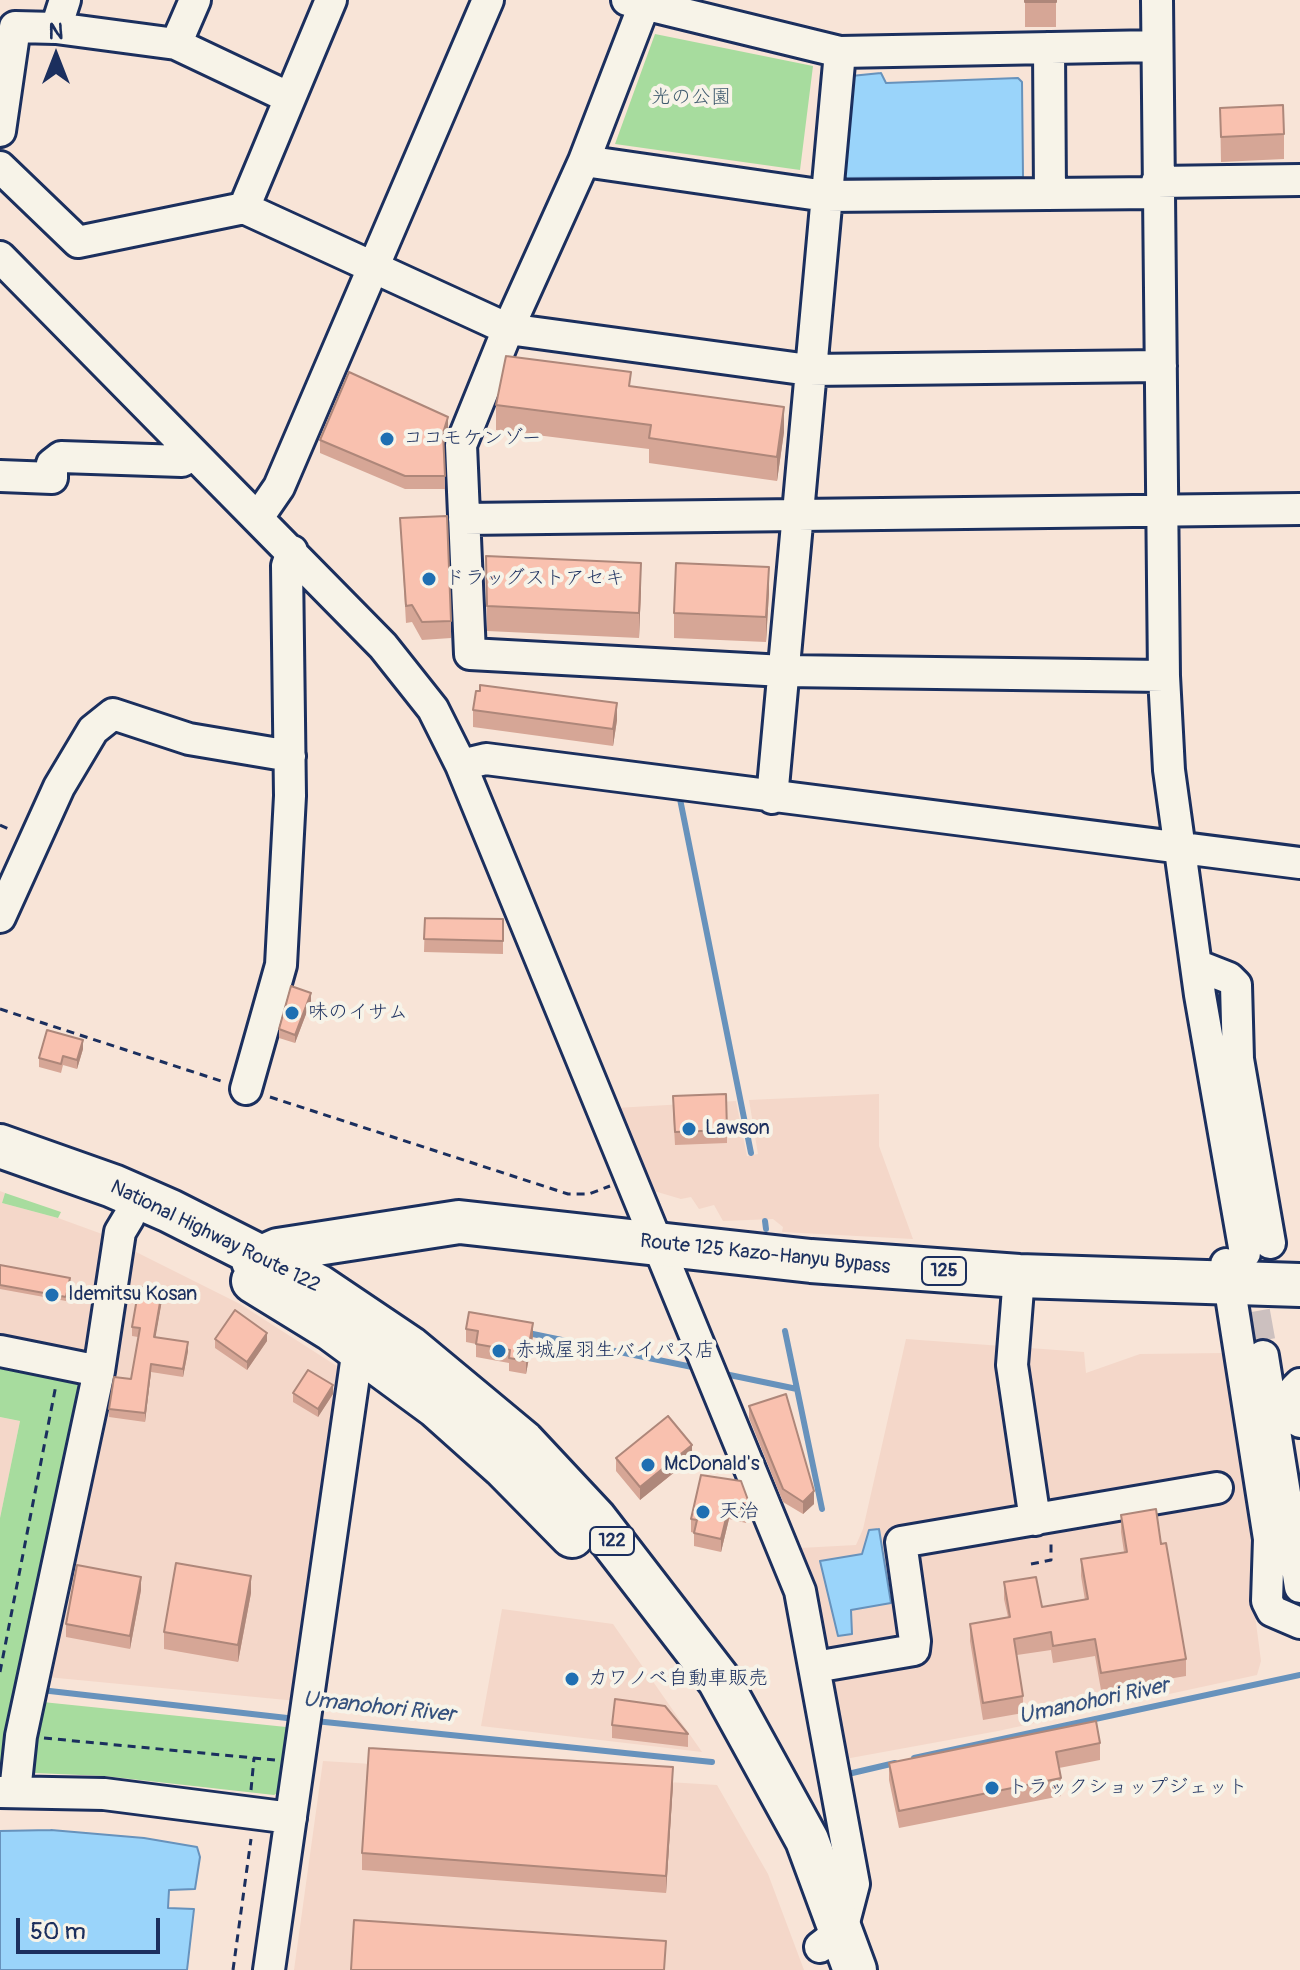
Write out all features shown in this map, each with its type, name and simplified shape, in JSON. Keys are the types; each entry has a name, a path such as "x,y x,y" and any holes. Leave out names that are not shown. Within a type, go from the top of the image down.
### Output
{"highway":[{"name":"National Highway Route 122","path":"0,1146 113,1186 358,1329 437,1407 503,1466 568,1531 644,1621 696,1695 783,1853 830,1949 855,1970"},
{"name":"National Highway Route 122","path":"0,1170 251,1265"},
{"name":"Route 125 Kazo-Hanyu Bypass","path":"251,1265 383,1232 459,1222 811,1261 1019,1276 1248,1260 1300,1285"},
{"path":"358,1329 351,1281 354,1268 383,1232"}],"street":[{"path":"176,44 195,0"},
{"path":"244,208 331,0"},
{"path":"259,516 279,487 488,0"},
{"path":"1157,0 1164,676 1169,770 1195,961"},
{"path":"1157,46 840,52 639,2 584,161 508,329 461,445 470,654 784,671 1164,676"},
{"path":"0,131 8,26 61,14 176,44 290,98"},
{"path":"1049,48 1050,194"},
{"path":"772,798 840,52"},
{"path":"584,161 826,196 1050,194 1300,180"},
{"path":"0,167 78,242 244,208 508,329 809,370 1161,366"},
{"path":"0,257 259,516 409,677 433,709 461,765 800,1591 854,1884 830,1949"},
{"path":"0,476 52,478 52,464 61,457 182,461 194,454"},
{"path":"464,519 797,518 1300,509"},
{"path":"246,1089 281,965 290,756 287,566 292,551"},
{"path":"0,917 59,787 93,730 113,714 189,739 290,756"},
{"path":"461,765 486,759 772,798 1300,863"},
{"path":"1195,961 1184,970 1182,982 1248,1260"},
{"path":"1195,961 1229,978 1236,985 1248,1260 1269,1539 1267,1601 1272,1611 1300,1623"},
{"path":"129,1217 119,1240 99,1371 7,1792 104,1794 291,1818"},
{"path":"1019,1276 1012,1365 1042,1526"},
{"path":"269,1970 358,1329"},
{"path":"0,1351 99,1371"},
{"path":"1263,1356 1300,1587"},
{"path":"1300,1384 1295,1389 1300,1422"},
{"path":"815,1667 914,1650 901,1542 1042,1526 1217,1488"}],"path":[{"path":"0,1009 568,1194 589,1194 632,1178"},
{"path":"0,1672 60,1362"},
{"path":"1031,1564 1051,1560 1042,1526"},
{"path":"21,1736 299,1763"},
{"path":"250,1799 254,1758"},
{"path":"233,1970 251,1837"}],"shaded area":[{"path":"879,1094 879,1146 913,1239 782,1232 783,1227 773,1219 723,1221 714,1205 699,1209 691,1197 681,1199 654,1191 616,1108 736,1101 747,1156 758,1154 749,1100"},
{"name":"Idemitsu Kosan","path":"0,1191 5,1193 2,1203 58,1218 113,1238 92,1364 0,1346"},
{"path":"128,1248 240,1304 343,1370 297,1701 47,1677"},
{"path":"906,1339 1084,1352 1086,1373 1140,1354 1224,1353 1260,1555 1252,1592 1261,1661 1257,1675 998,1731 845,1759 828,1664 800,1548 856,1545 863,1529"},
{"path":"0,1417 20,1421 0,1518"},
{"name":"カワノベ自動車販売","path":"502,1609 613,1624 702,1752 481,1726"},
{"path":"323,1761 717,1785 768,1874 804,1970 294,1970"}],"green space":[{"name":"光の公園","path":"655,34 813,66 800,170 615,144"},
{"path":"5,1193 61,1212 58,1218 2,1203"},
{"path":"0,1357 87,1374 23,1700 296,1728 285,1789 274,1795 104,1776 35,1773 27,1769 0,1774 0,1518 20,1421 0,1417"}],"water":[{"path":"881,73 886,83 1018,78 1022,82 1023,177 839,178 851,76"},
{"path":"879,1529 891,1603 851,1610 852,1634 838,1636 820,1561 862,1554 869,1530"},
{"path":"51,1830 144,1838 197,1847 200,1857 195,1889 169,1890 168,1908 194,1909 187,1970 0,1970 0,1831"}],"building":[{"path":"1056,0 1056,2 1025,2"},
{"path":"1283,105 1284,134 1221,137 1220,108"},
{"path":"506,356 631,372 629,386 784,407 777,457 649,438 651,425 496,405"},
{"name":"ココモケンゾー","path":"349,372 448,417 443,433 445,476 405,476 320,440"},
{"name":"ドラッグストアセキ","path":"447,516 451,621 422,622 412,605 406,606 400,518"},
{"path":"486,556 641,563 639,613 487,606"},
{"path":"676,563 769,567 766,617 674,613"},
{"path":"480,685 617,703 613,729 473,710"},
{"path":"425,918 503,919 503,941 424,939"},
{"path":"291,986 311,993 295,1035 279,1029"},
{"path":"47,1030 83,1040 77,1060 63,1056 61,1064 39,1058"},
{"path":"726,1094 727,1130 675,1132 673,1096"},
{"path":"0,1265 70,1278 66,1297 0,1285"},
{"path":"139,1287 162,1291 154,1337 188,1342 183,1369 151,1364 145,1413 109,1409 114,1377 131,1379 140,1328 132,1327"},
{"path":"235,1310 267,1333 247,1362 215,1339"},
{"path":"469,1312 533,1323 526,1361 509,1358 510,1350 476,1344 478,1331 466,1329"},
{"path":"308,1370 333,1385 318,1409 293,1393"},
{"path":"786,1394 814,1491 803,1502 783,1489 749,1406"},
{"path":"668,1416 692,1445 640,1487 616,1458"},
{"path":"701,1475 741,1481 748,1500 746,1510 729,1506 721,1539 694,1533 697,1520 691,1519"},
{"path":"1156,1509 1161,1544 1166,1543 1186,1659 1101,1673 1095,1639 1053,1646 1051,1632 1014,1639 1023,1696 983,1703 970,1624 1010,1617 1004,1582 1036,1577 1042,1607 1088,1599 1081,1559 1127,1552 1121,1515"},
{"path":"176,1563 251,1576 238,1645 164,1632"},
{"path":"77,1565 141,1577 130,1636 66,1624"},
{"path":"615,1699 665,1706 688,1734 612,1725"},
{"path":"1096,1721 1100,1743 1056,1752 1061,1778 899,1811 889,1763"},
{"path":"369,1748 673,1767 666,1876 362,1853"},
{"path":"354,1920 666,1941 664,1970 351,1970"}],"waterway":[{"path":"680,799 751,1153"},
{"path":"765,1221 766,1229"},
{"path":"785,1331 822,1509"},
{"path":"528,1333 697,1368"},
{"path":"720,1373 797,1389"},
{"name":"Umanohori River","path":"914,1758 1300,1675"},
{"name":"Umanohori River","path":"41,1690 296,1719"},
{"name":"Umanohori River","path":"315,1721 712,1762"},
{"name":"Umanohori River","path":"848,1774 895,1763"}],"tunnel":[{"path":"1247,1267 1263,1356"}],"place":[{"name":"ココモケンゾー","path":"387,439"},
{"name":"ドラッグストアセキ","path":"429,579"},
{"name":"味のイサム","path":"292,1013"},
{"name":"Lawson","path":"689,1129"},
{"name":"Idemitsu Kosan","path":"52,1295"},
{"name":"赤城屋羽生バイパス店","path":"499,1351"},
{"name":"McDonald's","path":"648,1465"},
{"name":"天治","path":"703,1512"},
{"name":"カワノベ自動車販売","path":"572,1679"},
{"name":"トラックショップジェット","path":"992,1788"}]}
